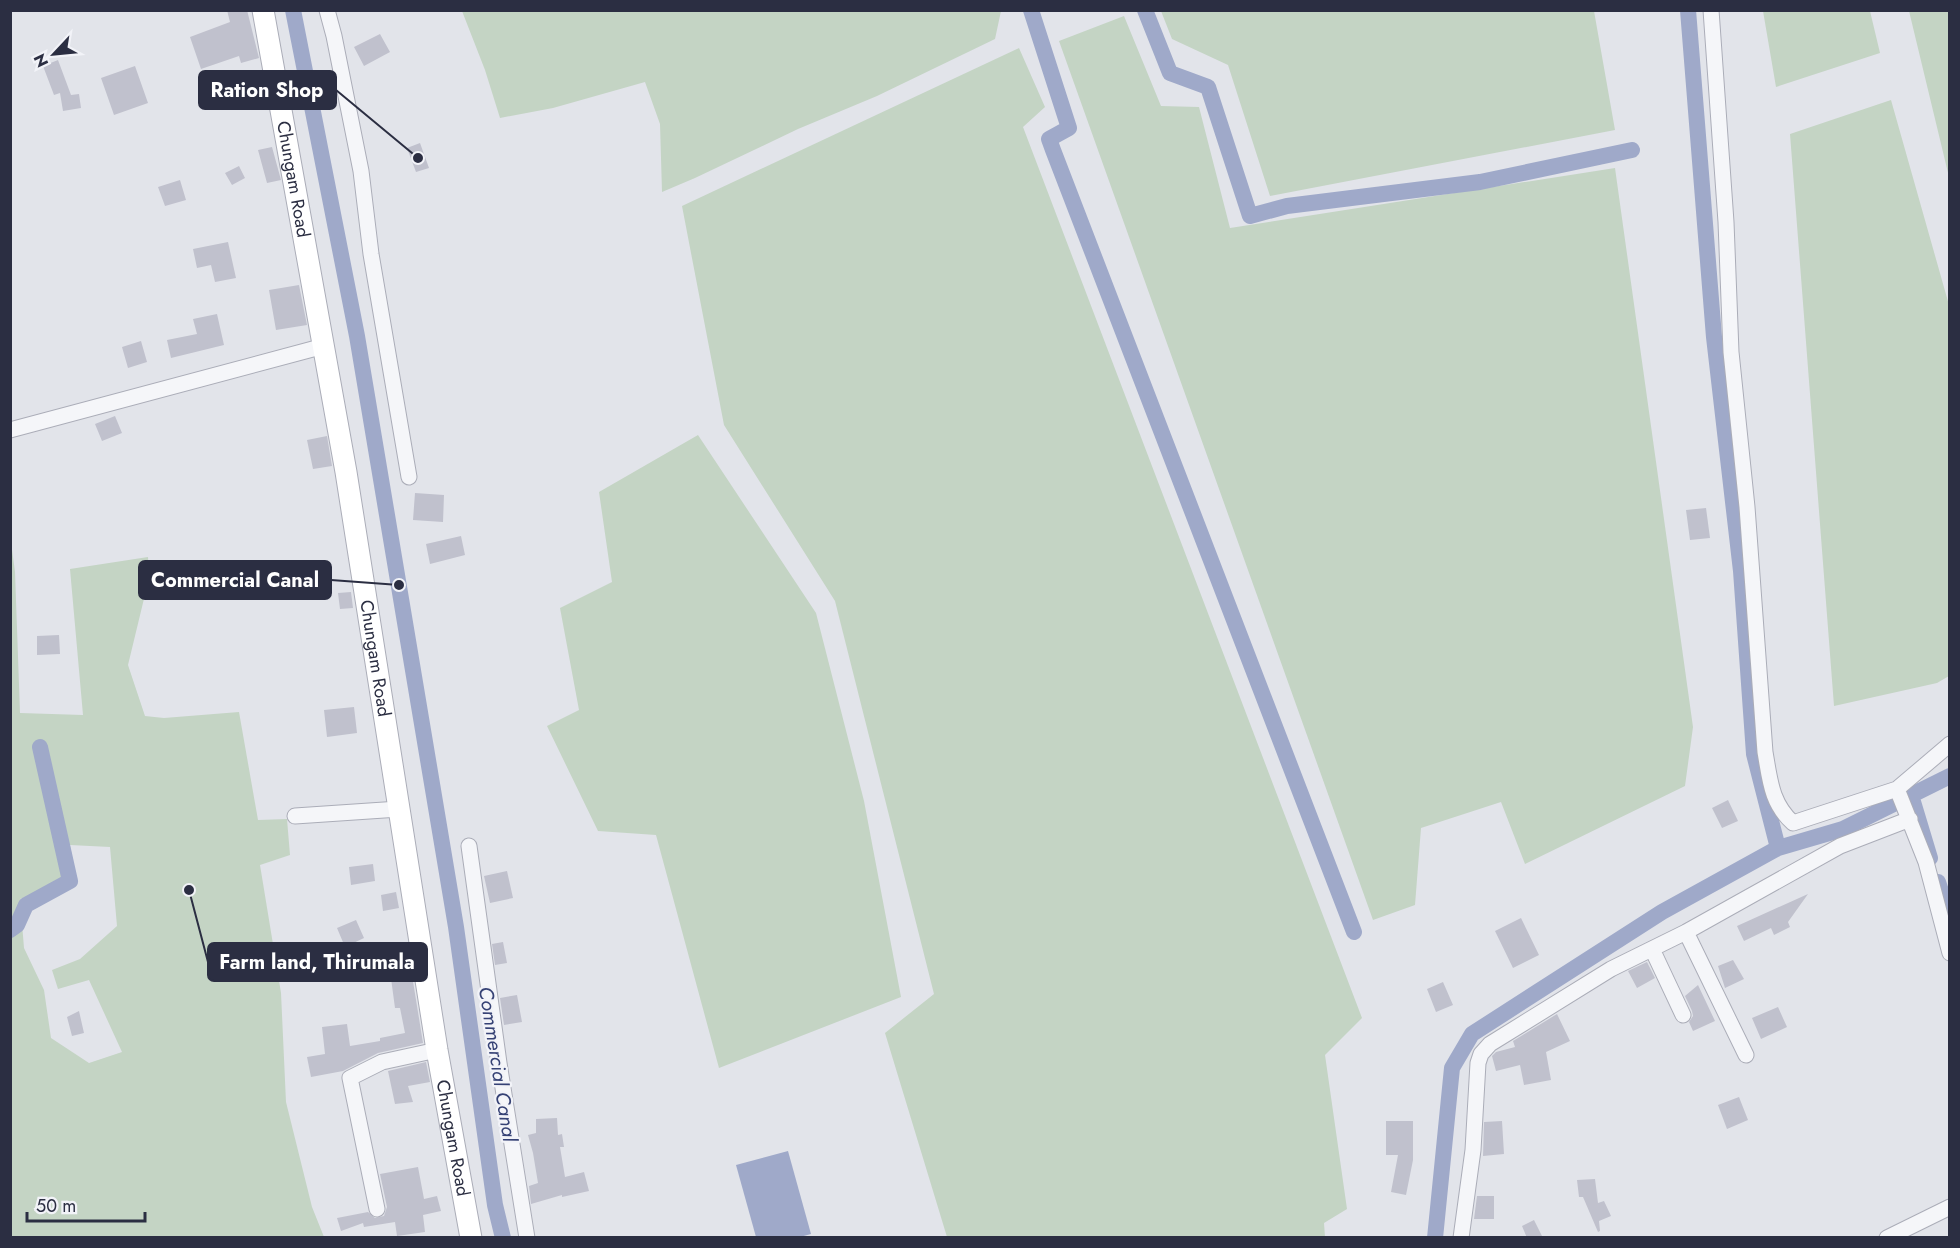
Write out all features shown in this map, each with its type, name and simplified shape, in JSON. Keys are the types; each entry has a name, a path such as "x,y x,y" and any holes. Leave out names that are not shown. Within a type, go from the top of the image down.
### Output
{"main road":[{"name":"Chungam Road","path":"264,10 324,346 437,1050 471,1238"}],"street":[{"path":"327,10 361,171 371,254 409,477"},
{"path":"1711,10 1726,222 1731,352 1747,507 1765,752 1771,788 1782,813 1793,824 1898,792 1950,744"},
{"path":"10,430 324,346"},
{"path":"1898,792 1926,862 1950,953"},
{"path":"296,816 399,809"},
{"path":"1461,1238 1473,1150 1478,1063 1481,1054 1490,1044 1611,969 1686,932 1840,846 1909,815"},
{"path":"469,846 499,1063 527,1238"},
{"path":"1686,932 1746,1055"},
{"path":"1652,949 1683,1015"},
{"path":"377,1209 350,1078 382,1062 437,1050"},
{"path":"1887,1238 1950,1207"}],"green space":[{"path":"462,11 1001,11 995,39 877,96 798,129 662,192 660,124 645,82 553,108 500,118 485,70"},
{"path":"1161,11 1594,11 1615,130 1270,196 1228,65 1172,39"},
{"path":"1763,11 1870,11 1880,53 1776,87"},
{"path":"1909,11 1949,11 1949,177"},
{"path":"1124,16 1161,106 1199,107 1230,228 1615,168 1693,727 1685,786 1525,864 1501,802 1421,828 1415,905 1373,920 1059,41"},
{"path":"1019,48 1045,107 1023,127 1362,1018 1325,1055 1347,1209 1324,1223 1325,1237 947,1237 885,1033 934,994 835,601 724,425 682,206"},
{"path":"1891,100 1949,305 1949,676 1937,683 1834,706 1790,134"},
{"path":"698,435 816,613 864,801 901,997 719,1068 656,835 598,831 547,726 579,710 560,608 612,582 599,492"},
{"path":"11,542 15,572 20,713 83,715 70,569 148,557 149,578 128,665 145,716 164,718 239,712 258,820 287,819 290,855 260,865 281,993 286,1102 312,1207 324,1237 11,1237","holes":["70,845 110,847 117,926 80,959 52,970 58,989 89,980 122,1052 89,1063 51,1038 44,990 24,948 20,899 76,880"]}],"water":[{"path":"788,1151 811,1234 800,1237 756,1237 736,1165"}],"building":[{"path":"227,10 247,10 259,58 241,63 239,56 201,69 190,37 230,22"},
{"path":"380,34 390,52 364,66 354,47"},
{"path":"58,60 71,95 79,94 81,108 63,111 60,93 54,95 43,66"},
{"path":"135,66 148,103 114,115 101,78"},
{"path":"420,143 429,168 416,172 407,148"},
{"path":"272,147 281,180 267,183 258,150"},
{"path":"239,166 245,178 232,185 225,173"},
{"path":"180,180 186,200 165,206 158,187"},
{"path":"228,242 236,278 215,282 211,265 197,268 193,249"},
{"path":"299,285 307,325 276,330 269,290"},
{"path":"217,314 224,345 171,358 167,340 197,334 193,319"},
{"path":"141,341 147,362 128,368 122,347"},
{"path":"115,416 122,433 102,441 95,424"},
{"path":"327,436 332,466 313,469 307,440"},
{"path":"415,493 444,495 443,522 413,520"},
{"path":"1706,508 1710,538 1690,540 1686,510"},
{"path":"461,536 465,555 430,564 426,544"},
{"path":"351,592 353,608 340,609 338,593"},
{"path":"59,635 60,654 37,655 37,636"},
{"path":"354,707 357,733 327,737 324,710"},
{"path":"1728,800 1738,821 1722,828 1712,808"},
{"path":"373,864 375,881 351,885 349,867"},
{"path":"507,871 513,898 490,903 484,876"},
{"path":"396,892 399,908 383,911 381,895"},
{"path":"1808,894 1788,922 1790,927 1774,935 1771,928 1744,941 1737,926"},
{"path":"1521,918 1539,955 1513,968 1495,931"},
{"path":"356,920 364,938 345,947 337,928"},
{"path":"503,942 507,963 495,965 492,944"},
{"path":"1733,960 1744,979 1725,988 1718,966"},
{"path":"1647,962 1655,978 1637,988 1628,971"},
{"path":"411,969 423,1043 378,1053 343,1071 311,1077 307,1057 325,1054 322,1027 347,1024 350,1046 380,1041 380,1038 405,1033 400,1008 395,1008 390,971"},
{"path":"1443,982 1453,1005 1436,1012 1427,989"},
{"path":"1698,985 1715,1021 1693,1031 1689,1022 1693,1016 1692,1011 1685,996"},
{"path":"517,995 522,1022 504,1025 500,998"},
{"path":"1778,1007 1787,1027 1761,1039 1752,1018"},
{"path":"79,1011 84,1033 72,1036 67,1017"},
{"path":"1557,1014 1570,1041 1546,1052 1551,1080 1524,1085 1520,1065 1496,1071 1492,1056 1496,1052 1515,1047 1513,1041"},
{"path":"426,1062 430,1082 408,1086 413,1102 395,1104 388,1071"},
{"path":"1739,1097 1748,1120 1727,1129 1718,1105"},
{"path":"557,1118 558,1135 562,1134 564,1147 560,1147 565,1177 584,1172 589,1191 562,1197 562,1195 531,1204 529,1186 538,1183 528,1135 536,1133 536,1119"},
{"path":"1386,1121 1413,1121 1413,1160 1406,1195 1391,1192 1398,1155 1386,1155"},
{"path":"1502,1121 1504,1154 1483,1156 1484,1122"},
{"path":"418,1167 424,1199 437,1196 441,1211 423,1215 425,1232 397,1236 395,1222 364,1227 363,1223 341,1231 337,1218 368,1212 375,1218 384,1216 387,1207 380,1174"},
{"path":"1595,1179 1598,1203 1604,1201 1611,1216 1599,1221 1600,1231 1598,1232 1583,1197 1579,1197 1577,1180"},
{"path":"1477,1196 1494,1196 1494,1219 1474,1219"},
{"path":"1534,1220 1543,1238 1527,1238 1522,1226"}],"waterway":[{"name":"Commercial Canal","path":"293,10 357,336 456,927 495,1205 503,1238"},
{"path":"1031,10 1069,128 1049,139 1354,932"},
{"path":"1145,10 1170,73 1208,87 1250,216 1287,206 1480,182 1632,150"},
{"path":"1688,10 1714,337 1741,571 1754,754 1778,848"},
{"path":"10,930 17,925 26,905 70,881 40,747"},
{"path":"1435,1238 1452,1068 1472,1034 1662,912 1778,848 1843,829 1950,776"},
{"path":"1911,795 1930,858"},
{"path":"1938,882 1950,918"}],"place":[{"name":"Ration Shop","path":"418,158"},
{"name":"Commercial Canal","path":"399,585"},
{"name":"Farm land, Thirumala","path":"189,890"}]}
